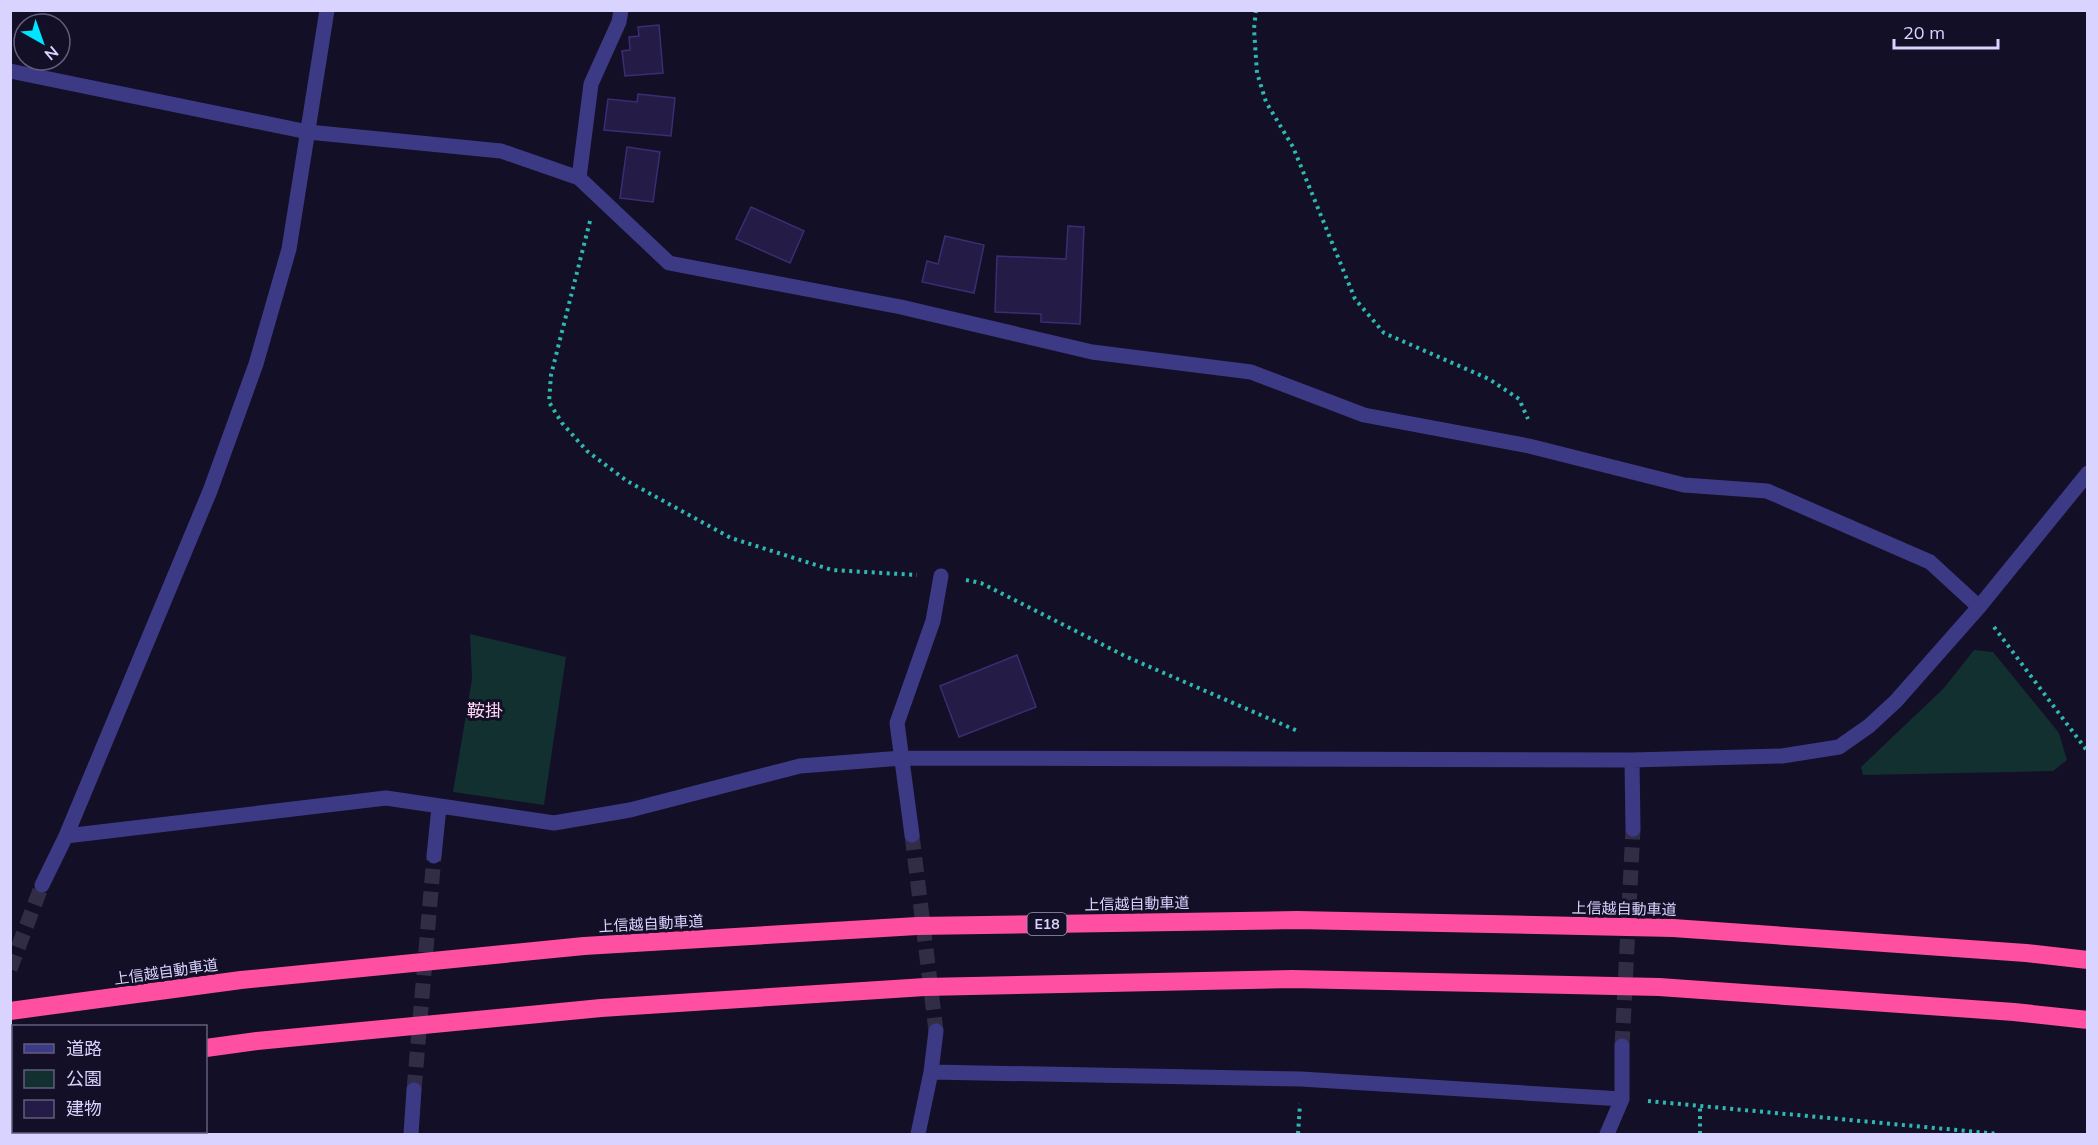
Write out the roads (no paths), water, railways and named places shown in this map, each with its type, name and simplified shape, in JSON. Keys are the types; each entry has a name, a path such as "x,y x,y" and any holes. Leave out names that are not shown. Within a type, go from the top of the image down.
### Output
{"highway":[{"name":"上信越自動車道","path":"10,1011 241,980 584,946 929,926 1297,920 1673,928 2026,952 2088,960"},
{"path":"207,1048 601,1008 925,987 1292,979 1659,987 2014,1012 2088,1020"}],"street":[{"path":"42,885 66,836 210,491 256,364 289,249 327,10"},
{"path":"579,178 591,84 619,22 621,10"},
{"path":"10,71 308,132 501,151 579,178 669,263 902,308 1092,352 1251,372 1364,415 1529,446 1684,485 1767,491 1930,562 1979,607"},
{"path":"66,836 386,798 555,823 630,810 800,766 902,759 1632,760 1782,756 1839,747 1869,726 1896,702 1979,607 2088,473"},
{"path":"912,835 897,723 933,621 941,576"},
{"path":"1632,760 1633,829"},
{"path":"434,856 440,807"},
{"path":"918,1134 936,1032"},
{"path":"1606,1134 1622,1099 1622,1046"},
{"path":"930,1072 1301,1079 1622,1099"},
{"path":"411,1134 414,1090"}],"tunnel":[{"path":"1622,1046 1633,829"},
{"path":"912,835 936,1031"},
{"path":"414,1090 434,856"},
{"path":"10,969 42,885"}],"district":[{"name":"鞍掛","path":"485,711"}]}
